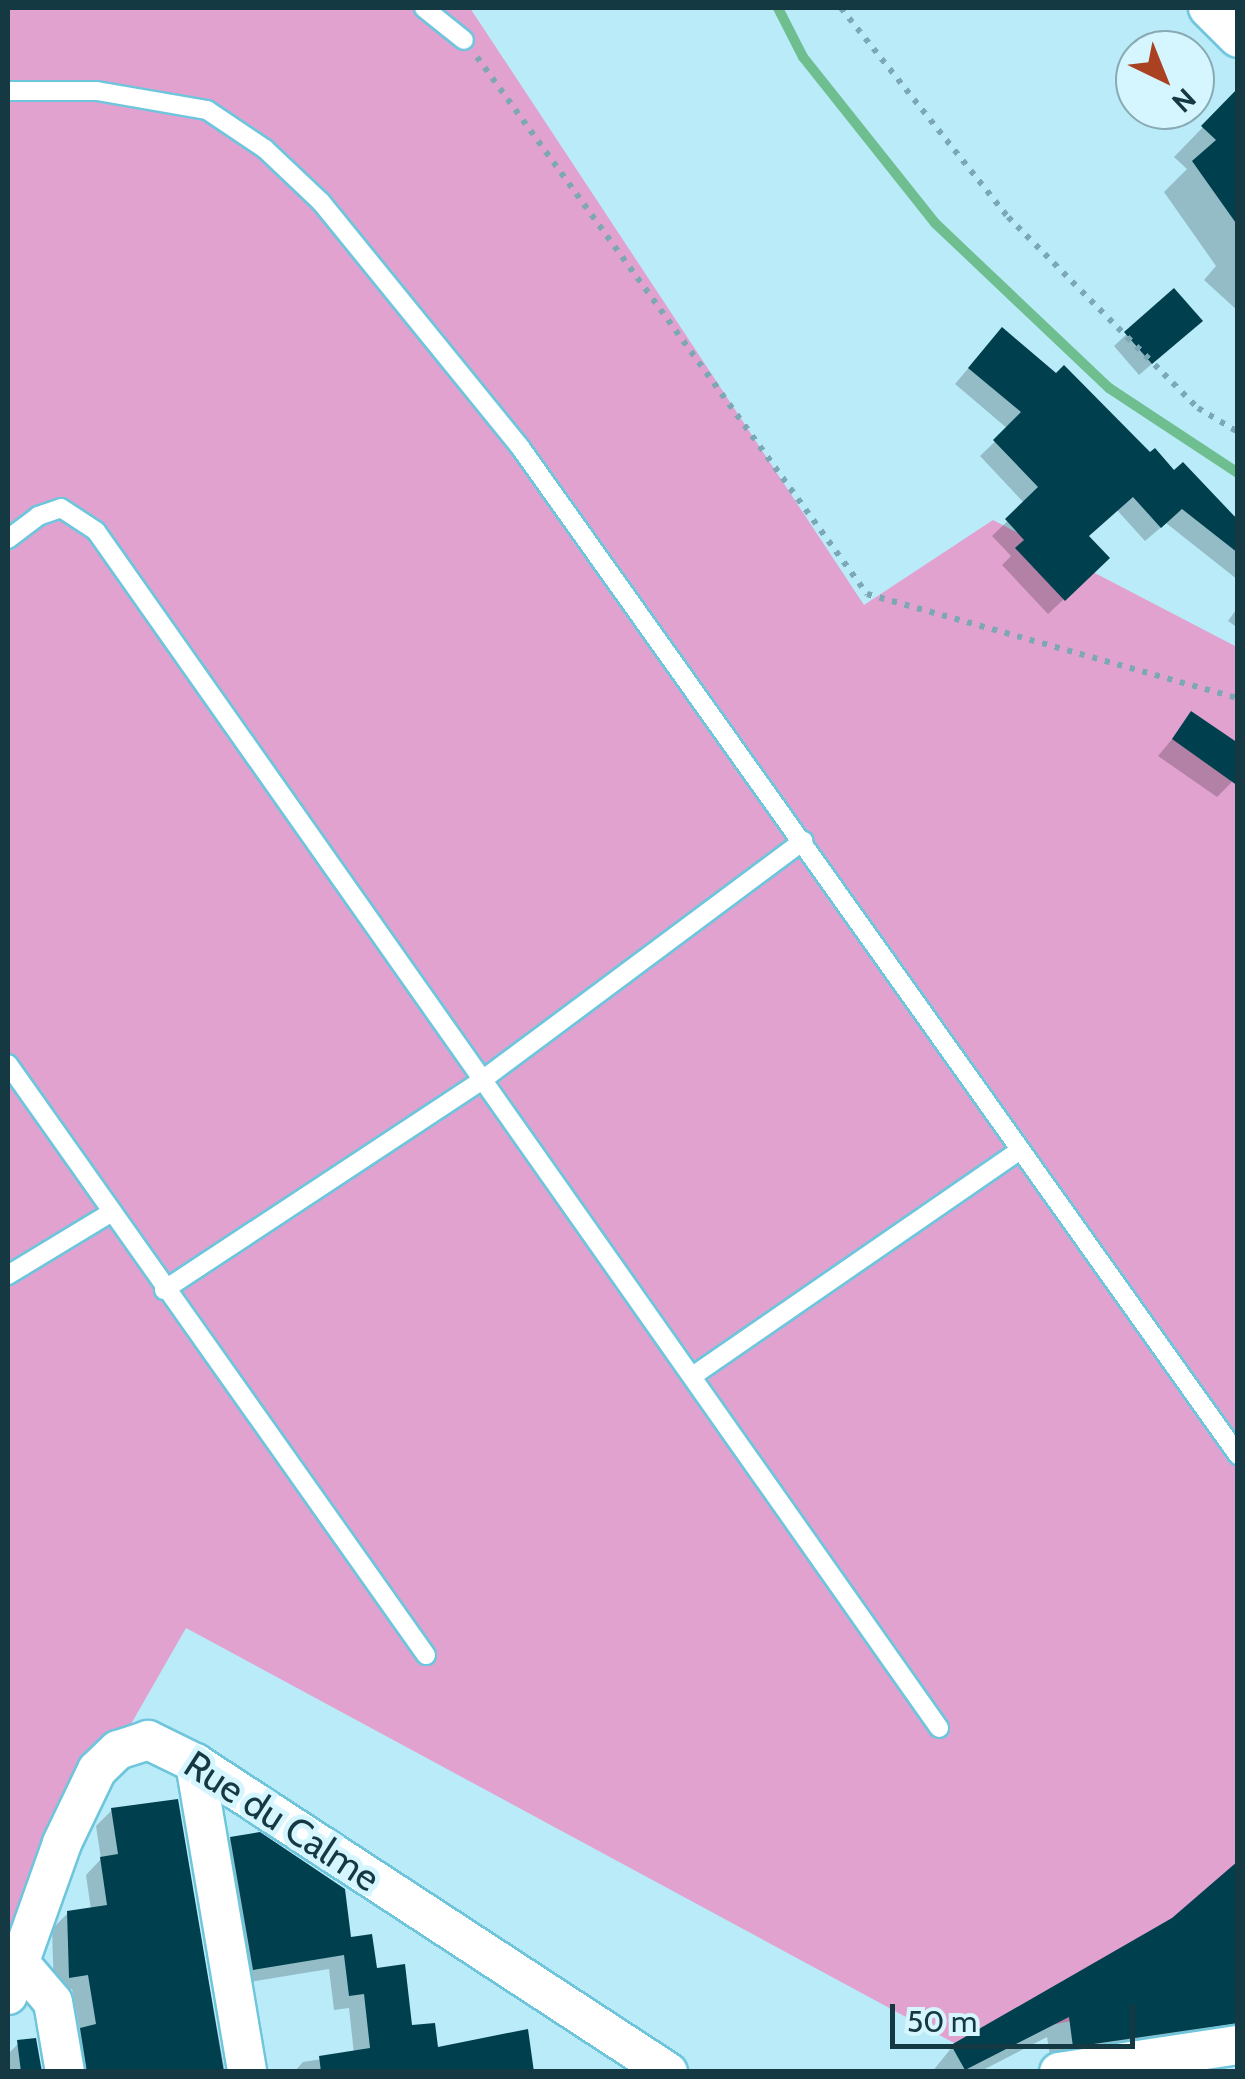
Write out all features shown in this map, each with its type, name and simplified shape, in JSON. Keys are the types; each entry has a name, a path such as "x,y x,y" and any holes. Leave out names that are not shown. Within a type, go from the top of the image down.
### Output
{"street":[{"path":"1208,8 1238,38"},
{"name":"Rue du Calme","path":"14,1979 62,1843 97,1770 118,1750 148,1740 195,1763 668,2072"},
{"path":"195,1763 247,2072"},
{"path":"14,1979 53,2002 65,2072"},
{"path":"1060,2072 1238,2045"}],"lane":[{"path":"424,8 464,40"},
{"path":"8,92 97,90 207,110 293,175 396,290 520,446 1238,1455"},
{"path":"8,540 38,516 61,508 96,530 486,1078 682,1366 694,1375 939,1728"},
{"path":"164,1290 486,1078 804,842"},
{"path":"8,1064 164,1290 426,1654"},
{"path":"694,1375 1019,1150"},
{"path":"8,1276 112,1212"}],"path":[{"path":"841,8 1008,217 1198,408 1238,432"},
{"path":"464,40 867,594 1238,698"}],"shaded area":[{"path":"8,8 470,8 864,605 993,520 1237,647 1237,1988 956,2044 186,1628 8,1939"}],"building":[{"path":"1238,88 1238,226 1192,161 1216,140 1205,130 1215,130 1215,112"},
{"path":"1174,288 1203,321 1152,364 1124,332"},
{"path":"1002,327 1056,373 1064,365 1150,452 1155,448 1174,470 1183,462 1238,520 1238,553 1182,509 1161,528 1133,497 1089,536 1110,558 1065,601 1015,548 1024,540 1005,519 1038,487 993,440 1021,412 968,368"},
{"path":"1191,711 1238,743 1238,786 1172,739"},
{"path":"178,1799 224,2072 87,2072 80,2028 96,2024 88,1975 69,1978 67,1911 107,1905 100,1857 118,1854 111,1808"},
{"path":"260,1832 345,1889 351,1937 372,1934 377,1968 405,1964 412,2025 435,2023 438,2047 528,2029 534,2072 321,2072 319,2056 370,2048 364,1994 349,1996 344,1955 253,1970 230,1837"},
{"path":"1238,1861 1238,2023 1073,2047 1069,2017 965,2070 951,2045 1172,1918"},
{"path":"36,2038 42,2072 21,2072 17,2040"}],"waterway":[{"path":"778,8 803,57 935,223 1109,388 1238,473"}]}
